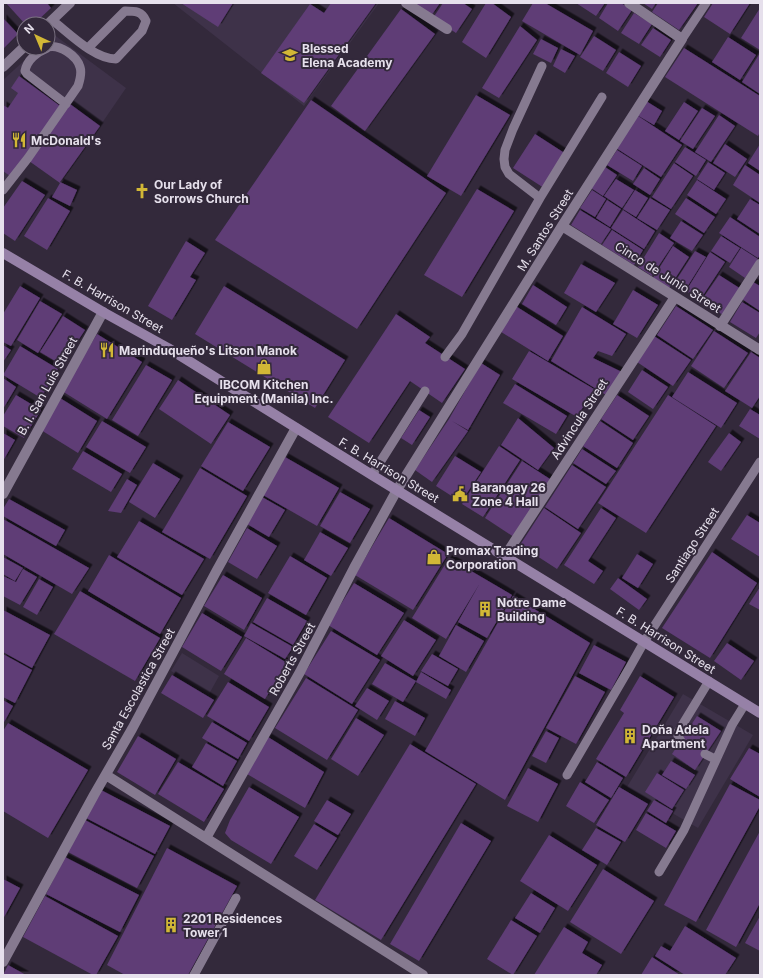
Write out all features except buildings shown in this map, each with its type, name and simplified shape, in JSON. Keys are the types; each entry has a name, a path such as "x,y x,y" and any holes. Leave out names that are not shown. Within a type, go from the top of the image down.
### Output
{"main road":[{"name":"F. B. Harrison Street","path":"3,253 103,312 168,348 760,713"}],"street":[{"path":"56,16 70,3"},
{"path":"406,3 447,29"},
{"path":"629,3 682,39"},
{"name":"M. Santos Street","path":"397,490 562,226 682,39"},
{"path":"3,67 16,55"},
{"name":"Cinco de Junio Street","path":"562,226 759,349"},
{"path":"720,326 760,264"},
{"name":"Advincula Street","path":"505,556 675,297"},
{"name":"B. I. San Luis Street","path":"3,494 103,312"},
{"name":"Santa Escolastica Street","path":"3,962 296,428"},
{"name":"Roberts Street","path":"206,838 300,672 354,568 397,490"},
{"path":"106,774 423,975"}],"lane":[{"path":"682,39 706,3"},
{"path":"56,26 88,48 101,56 116,60 142,31 146,21 144,15 137,11 125,11 88,48"},
{"path":"3,190 28,158 78,86 80,68 76,59 71,54 56,48"},
{"path":"35,56 28,62 25,71 66,104"},
{"path":"540,198 509,174 505,167 504,159 505,150 513,129 542,66"},
{"path":"445,357 462,334 540,198 602,97"},
{"path":"372,475 425,391"},
{"name":"Santiago Street","path":"567,775 644,642 760,462"},
{"path":"681,740 678,736 678,732 709,681"},
{"path":"659,872 684,830 715,759 732,724 745,704"},
{"path":"706,754 715,759"},
{"path":"194,975 236,898"}],"shaded area":[{"name":"Blessed Elena Academy","path":"173,3 379,3 304,106"},
{"path":"56,36 126,88 102,123 71,102 3,196 3,80 29,56 56,56"},
{"path":"182,653 219,676 209,694 171,671"},
{"path":"683,694 753,735 698,828 627,787"}],"place":[{"name":"Blessed Elena Academy","path":"290,55"},
{"name":"McDonald's","path":"19,140"},
{"name":"Our Lady of Sorrows Church","path":"142,191"},
{"name":"Marinduqueño's Litson Manok","path":"107,350"},
{"name":"IBCOM Kitchen Equipment (Manila) Inc.","path":"264,367"},
{"name":"Barangay 26 Zone 4 Hall","path":"460,494"},
{"name":"Promax Trading Corporation","path":"434,557"},
{"name":"Notre Dame Building","path":"485,609"},
{"name":"Doña Adela Apartment","path":"630,736"},
{"name":"2201 Residences Tower 1","path":"171,925"}]}
